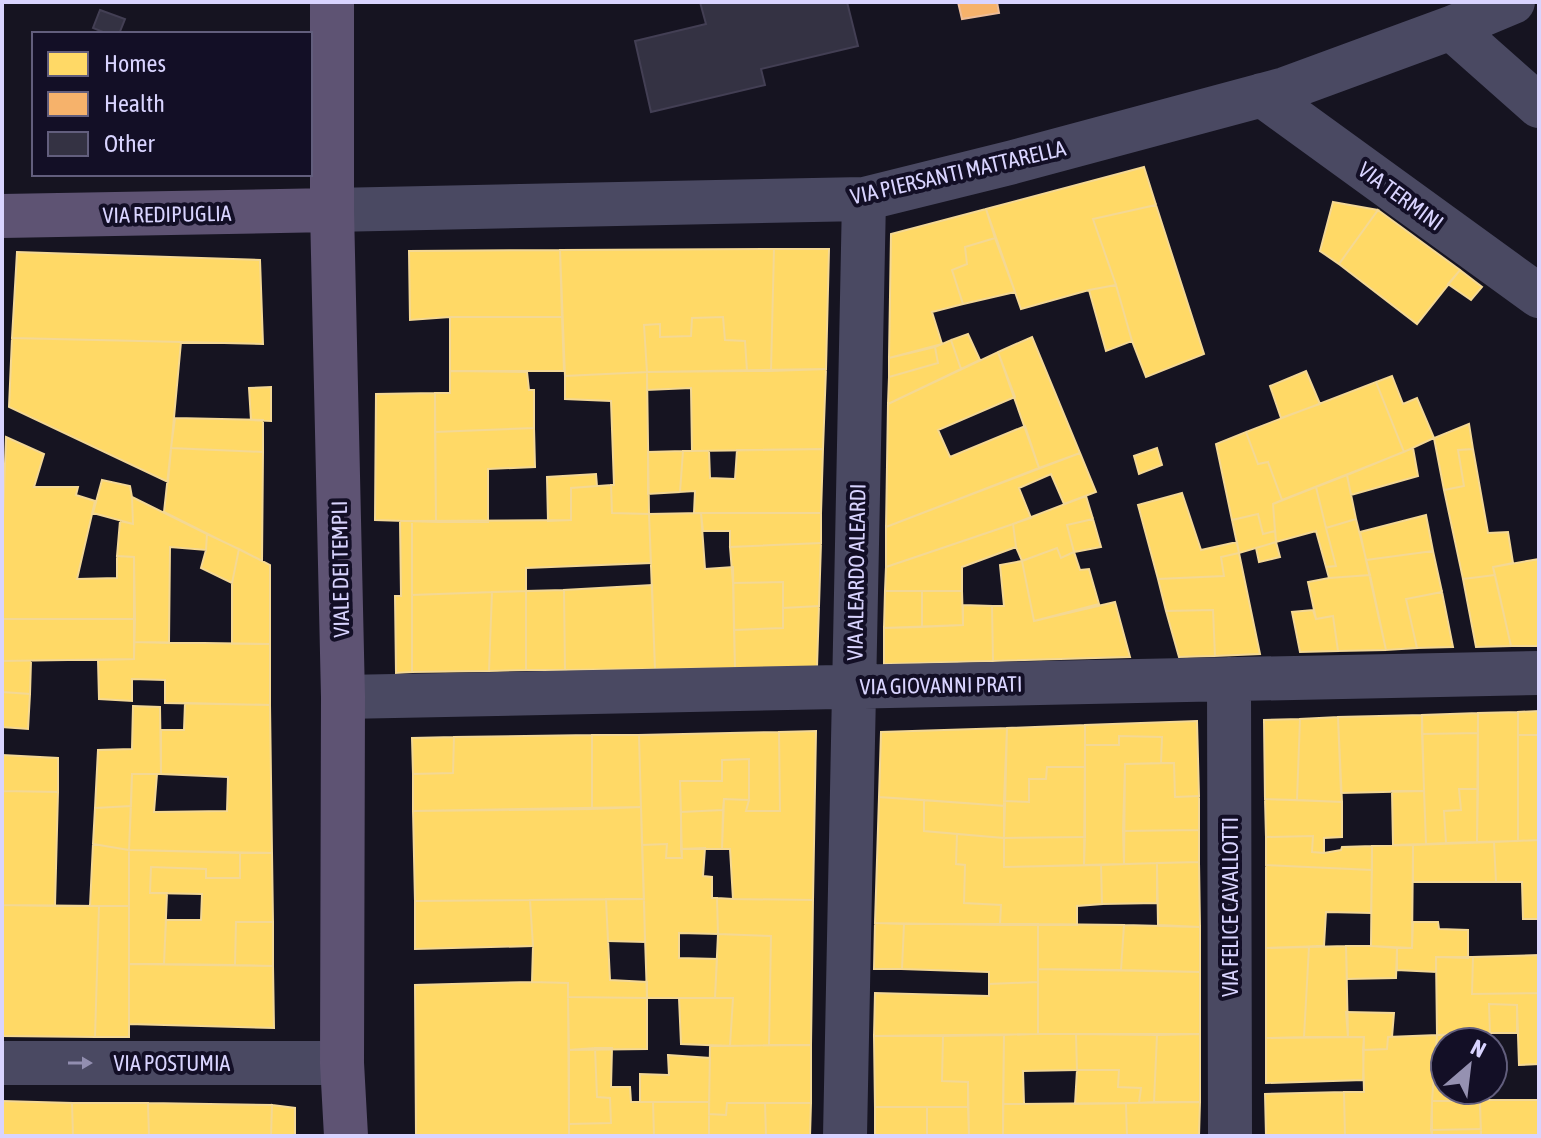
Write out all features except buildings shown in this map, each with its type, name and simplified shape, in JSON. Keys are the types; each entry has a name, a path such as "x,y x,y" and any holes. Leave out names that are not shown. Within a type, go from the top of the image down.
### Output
{"main road":[{"name":"VIALE DEI TEMPLI","path":"332,2 332,210 343,697 342,1063 346,1136"},
{"name":"VIA REDIPUGLIA","path":"2,216 332,210"}],"street":[{"name":"VIA PIERSANTI MATTARELLA","path":"332,210 864,199 1285,89 1513,2"},
{"path":"1451,28 1539,106"},
{"name":"VIA TERMINI","path":"1262,95 1539,296"},
{"name":"VIA ALEARDO ALEARDI","path":"845,1136 864,199"},
{"name":"VIA GIOVANNI PRATI","path":"343,697 1539,673"},
{"name":"VIA FELICE CAVALLOTTI","path":"1229,679 1230,1136"},
{"name":"VIA POSTUMIA","path":"2,1063 342,1063"}]}
